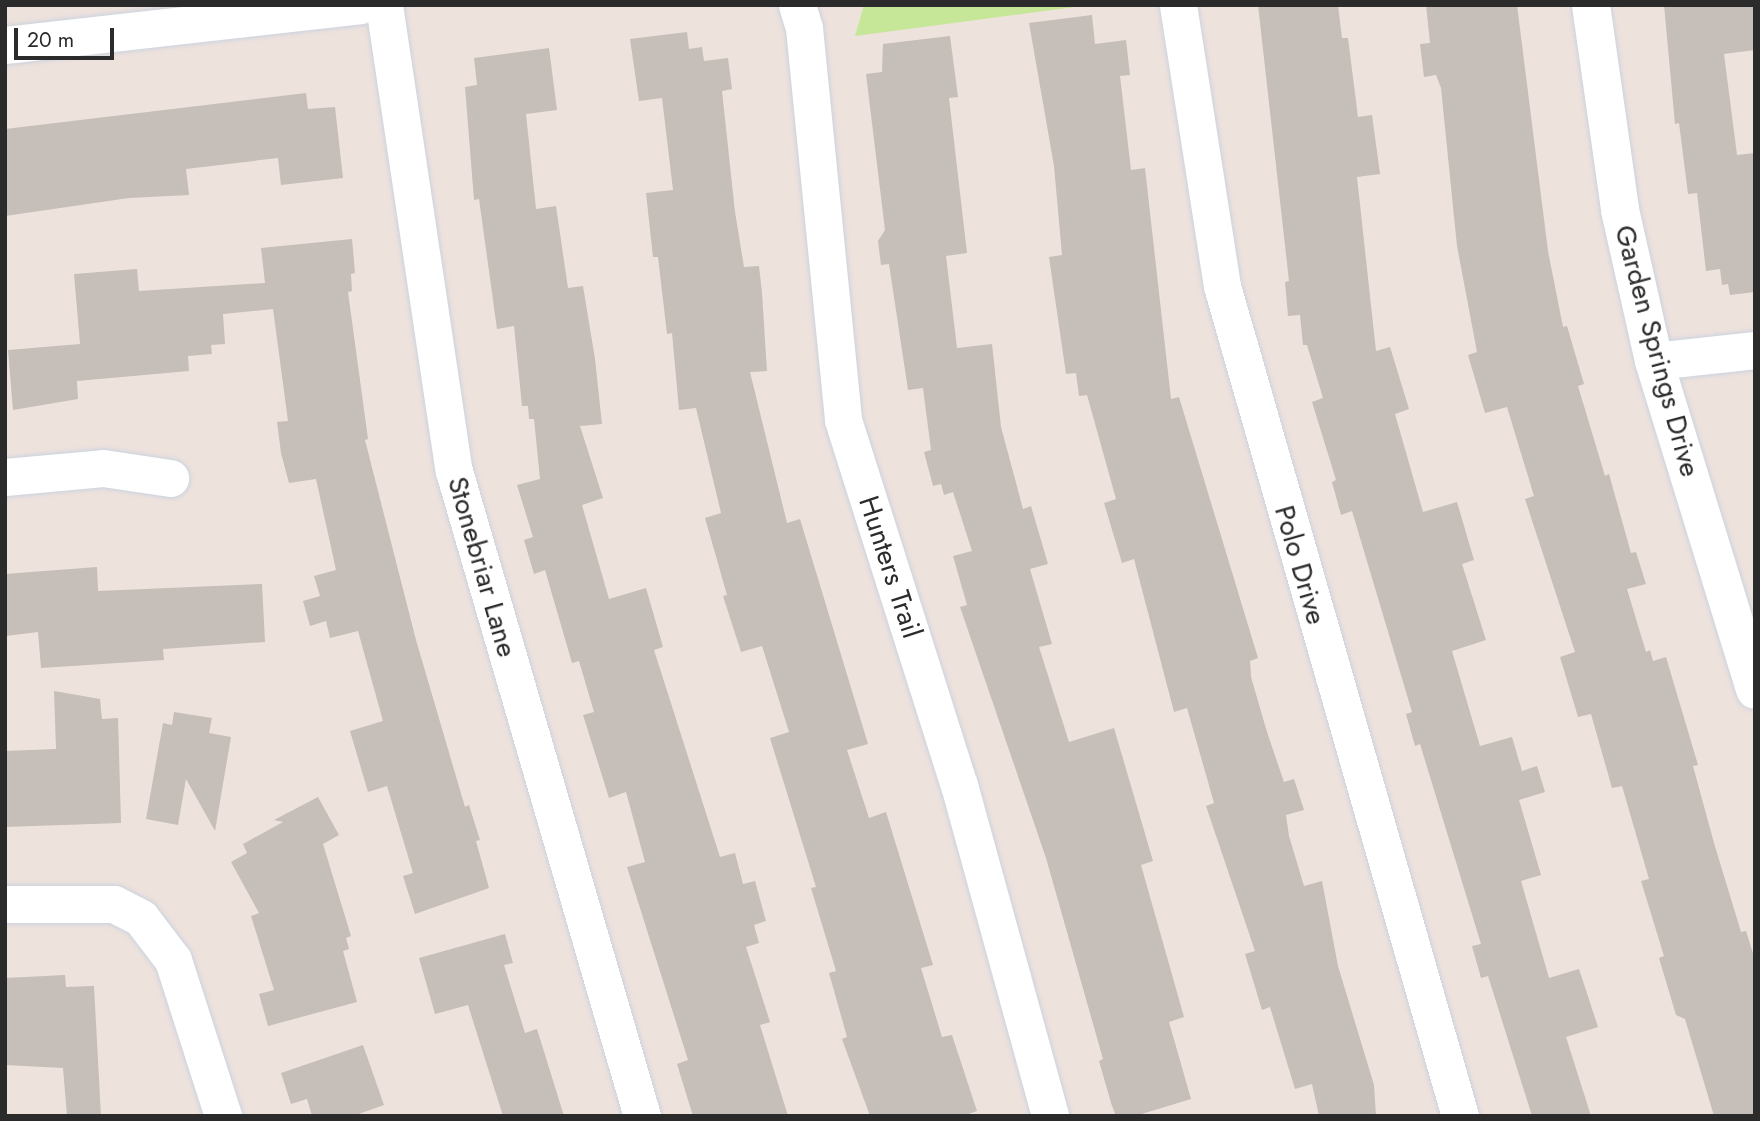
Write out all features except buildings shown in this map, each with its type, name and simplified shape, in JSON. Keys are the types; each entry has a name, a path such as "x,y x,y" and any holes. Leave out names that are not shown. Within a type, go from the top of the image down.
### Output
{"street":[{"path":"5,45 360,5"},
{"name":"Stonebriar Lane","path":"384,5 454,471 642,1116"},
{"name":"Hunters Trail","path":"797,5 804,28 843,420 959,785 1050,1116"},
{"name":"Polo Drive","path":"1178,5 1222,286 1460,1116"},
{"name":"Garden Springs Drive","path":"1591,5 1620,210 1654,361 1755,690"},
{"path":"1654,361 1755,350"},
{"path":"5,477 103,468 170,478"},
{"path":"5,904 114,904 141,918 173,960 223,1116"}],"green space":[{"path":"864,5 1090,5 855,36"}]}
